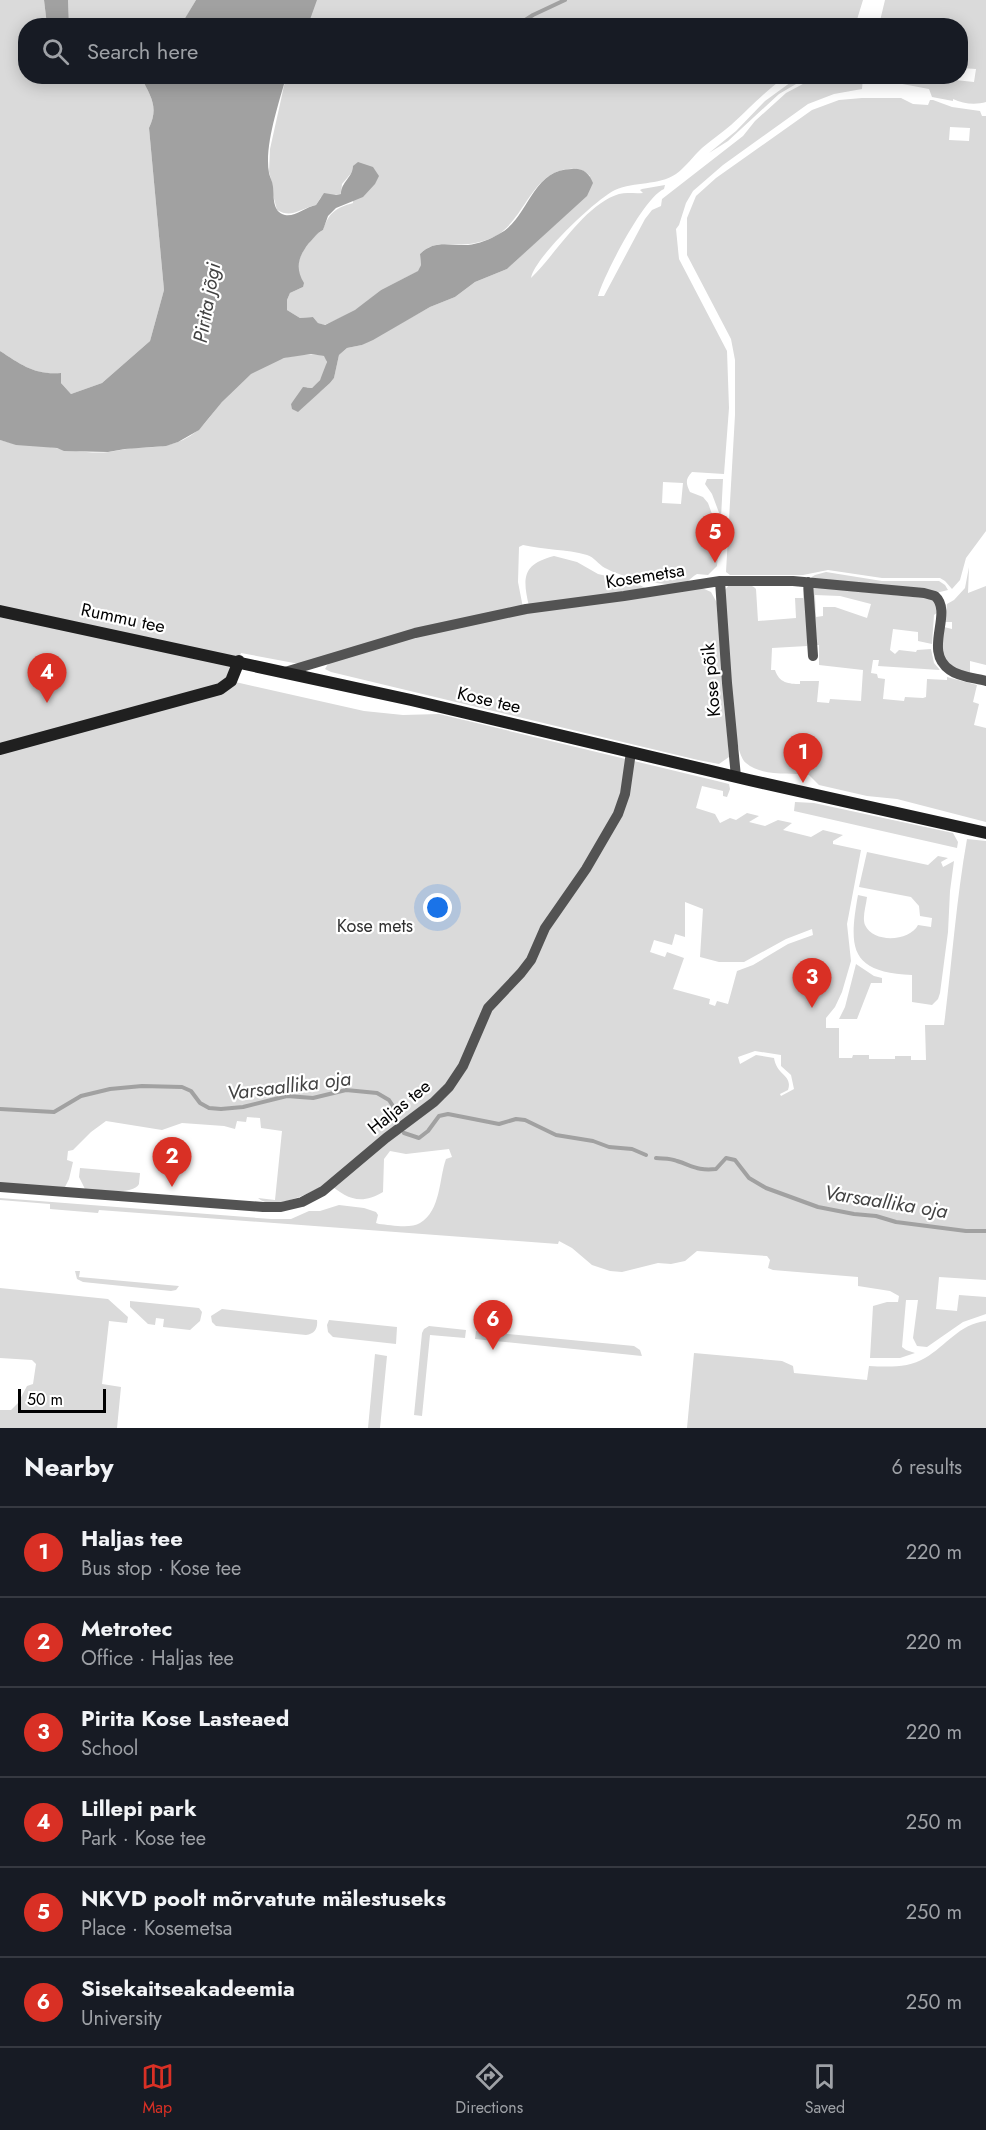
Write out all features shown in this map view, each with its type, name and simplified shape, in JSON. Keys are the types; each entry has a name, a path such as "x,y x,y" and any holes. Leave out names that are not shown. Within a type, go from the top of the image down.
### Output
{"main road":[{"name":"Rummu tee","path":"0,610 239,661"},
{"name":"Kose tee","path":"239,661 986,833"},
{"path":"0,749 220,689 231,681 239,661"}],"street":[{"name":"Kosemetsa","path":"285,672 415,633 514,612 720,581 808,582 935,596 939,599 940,605 938,645 940,660 953,672 986,681"},
{"name":"Kose põik","path":"720,581 736,777"},
{"path":"808,582 813,656"},
{"name":"Haljas tee","path":"0,1187 263,1208 302,1202 323,1191 386,1138 434,1102 456,1077 488,1008 531,960 545,928 586,869 618,814 625,794 631,752"}],"green space":[{"path":"0,0 44,0 46,18 18,18 18,84 145,84 148,90 154,108 149,128 164,290 150,341 102,383 71,394 61,383 60,373 35,371 0,351"},
{"path":"68,0 196,0 186,18 69,18"},
{"path":"308,0 863,0 857,18 302,18"},
{"path":"885,0 986,0 986,102 970,104 953,99 953,101 932,97 929,89 902,84 968,84 968,81 974,82 976,69 968,68 968,18 881,18"},
{"name":"Kose mets","path":"284,84 776,84 702,148 676,174 662,180 615,190 594,205 554,244 543,257 531,278 583,219 606,199 622,193 643,193 640,190 665,185 664,189 646,206 626,238 598,296 604,296 652,210 661,206 662,199 743,136 755,121 786,93 803,84 862,84 862,89 834,94 808,104 723,165 693,191 676,229 679,259 727,351 729,408 724,474 692,472 687,482 690,492 703,497 708,503 720,536 717,566 708,575 697,574 686,582 657,583 612,571 587,555 523,545 519,547 518,582 524,613 702,588 711,592 717,603 729,757 719,764 698,760 331,672 325,669 328,664 294,663 241,653 231,681 364,711 403,715 439,714 729,784 727,797 723,796 723,791 702,786 696,808 715,814 720,823 730,818 736,820 747,813 759,816 749,822 765,826 778,820 792,823 783,830 811,837 823,830 843,835 833,841 833,844 861,850 847,924 851,961 842,992 835,1007 826,1018 826,1028 839,1028 839,1058 869,1055 869,1059 895,1059 895,1056 911,1056 911,1060 926,1060 925,1025 944,1025 967,839 986,841 986,1280 939,1277 936,1309 957,1311 959,1295 986,1297 986,1314 963,1322 927,1347 917,1346 913,1338 918,1300 906,1300 902,1347 915,1353 900,1358 870,1358 873,1306 898,1302 899,1296 890,1291 858,1286 858,1277 773,1270 768,1268 770,1260 767,1256 697,1251 685,1261 671,1264 658,1263 622,1272 592,1265 572,1248 559,1241 558,1244 99,1210 98,1213 50,1209 50,1204 0,1200 0,1198 271,1219 291,1219 309,1211 320,1211 339,1205 376,1212 378,1215 376,1223 379,1224 411,1226 427,1218 432,1211 446,1159 452,1157 449,1149 406,1154 390,1151 384,1159 383,1192 375,1196 367,1199 354,1198 341,1193 328,1183 293,1199 273,1203 258,1198 275,1200 282,1131 261,1128 260,1118 247,1117 246,1122 237,1121 235,1129 182,1123 162,1130 106,1121 73,1150 68,1151 67,1160 73,1162 64,1189 0,1184 0,440 94,452 176,443 199,429 250,374 276,360 296,356 325,356 327,365 319,381 312,388 307,387 291,404 320,392 334,378 339,355 347,348 362,345 430,307 455,297 475,282 507,269 572,209 590,176 581,170 557,171 539,184 511,223 500,234 478,243 431,246 420,254 419,271 381,290 355,311 324,325 318,323 313,317 300,318 287,310 287,300 290,293 303,287 298,264 305,249 323,230 334,212 353,203 353,171 342,184 341,194 321,197 316,205 292,213 277,210 269,172 270,149","holes":["663,482 683,483 681,504 662,503","685,902 703,909 700,957 719,962 744,962 786,939 812,929 813,935 788,944 753,965 737,971 728,1004 717,1001 715,1006 709,1004 710,999 673,989 684,958 667,952 665,957 650,952 654,940 672,945 675,934 685,937","755,1051 781,1055 781,1066 791,1075 794,1089 781,1096 780,1094 788,1090 789,1085 774,1058 756,1055 740,1064 738,1057"]},
{"path":"788,84 796,84 779,94 728,141 709,153 736,131 765,101"},
{"path":"901,98 913,104 928,105 930,100 933,100 952,107 980,111 982,116 986,116 986,531 966,558 960,580 952,589 940,578 882,578 828,570 803,575 730,575 726,572 735,415 735,360 731,339 687,255 687,218 696,196 716,178 812,110 839,100","holes":["950,127 970,128 969,141 949,140"]},
{"path":"707,479 723,479 721,518 712,494 705,484"},
{"path":"554,556 577,562 598,574 636,583 647,589 529,606 526,587 527,573 536,563"},
{"path":"969,567 968,593 986,586 986,665 970,661 970,674 949,667 942,651 944,627 952,629 952,622 945,622 947,604 965,588"},
{"path":"826,572 882,581 939,581 948,590 940,592 810,578"},
{"path":"740,584 750,585 756,589 758,621 796,618 795,598 803,598 803,588 805,589 810,643 807,646 772,648 771,670 775,670 779,678 788,683 819,681 817,702 829,703 830,699 861,701 863,670 819,665 812,587 934,599 938,612 934,615 932,644 918,641 918,632 893,629 890,650 895,654 899,650 916,652 931,649 934,663 940,670 878,666 879,660 873,660 871,673 877,674 878,678 885,679 883,699 904,701 905,697 926,697 927,679 947,680 947,677 977,685 973,702 979,704 974,725 986,728 986,822 897,799 867,796 819,785 809,775 768,772 746,763 740,752 735,733 732,709 725,590 729,585","holes":["815,595 840,596 871,604 867,618 835,607 823,607 823,616 816,617"]},
{"path":"795,802 814,803 953,833 958,842 957,848 794,811"},
{"path":"867,852 928,865 938,856 948,858 941,862 943,867 954,861 940,993 932,1005 912,1002 912,975 876,969 865,963 858,954 854,930 858,895 867,897 865,925 870,931 884,938 908,934 918,925 931,927 932,918 920,916 919,906 911,897 859,887"},
{"path":"856,964 874,976 882,978 882,983 871,983 857,1019 839,1019 845,1007"},
{"path":"80,1168 140,1173 139,1184 135,1188 122,1191 85,1189 79,1177"},
{"path":"75,1271 80,1271 79,1277 179,1286 176,1290 171,1291 83,1282 77,1279"},
{"path":"0,1288 108,1299 128,1317 127,1323 109,1321 102,1384 121,1387 117,1428 0,1428 0,1410 11,1410 18,1403 27,1386 33,1384 36,1364 32,1360 0,1358"},
{"path":"130,1301 199,1308 202,1312 200,1321 190,1330 163,1327 164,1319 156,1318 155,1325 148,1324 130,1307"},
{"path":"222,1309 317,1320 317,1326 314,1332 306,1335 216,1326 211,1316"},
{"path":"329,1320 397,1327 396,1344 333,1337 328,1332"},
{"path":"986,1321 986,1428 687,1428 694,1353 782,1361 793,1366 794,1373 867,1380 869,1366 912,1364 933,1353 968,1326"},
{"path":"429,1326 466,1330 465,1338 430,1335 422,1416 414,1415 422,1333"},
{"path":"476,1331 634,1346 640,1350 642,1356 475,1339"},
{"path":"375,1354 387,1356 380,1428 368,1428"}],"water":[{"path":"44,0 68,0 69,18 46,18"},
{"path":"196,0 317,0 311,18 185,18"},
{"name":"Pirita jõgi","path":"145,84 284,84 273,125 268,162 276,207 285,215 293,215 316,205 324,193 341,194 353,166 358,162 373,167 379,176 375,184 363,197 336,208 328,216 323,230 305,248 299,263 303,287 290,293 287,300 287,310 300,318 313,317 318,323 325,325 355,310 381,290 418,271 421,265 420,254 431,246 468,245 499,234 517,218 539,186 558,171 582,170 590,176 593,183 587,196 507,269 475,282 455,297 430,307 373,340 347,348 339,355 334,378 298,412 292,409 291,404 303,387 312,388 320,380 327,362 324,356 311,354 284,358 251,374 222,402 199,430 166,446 108,452 64,451 57,448 16,445 0,440 0,351 36,371 61,373 61,383 71,394 102,383 150,341 164,290 149,128 154,108"}],"waterway":[{"path":"528,18 565,0"},
{"name":"Varsaallika oja","path":"0,1109 54,1112 81,1096 110,1089 142,1086 182,1087 191,1091 200,1103 209,1108 221,1109 243,1107 287,1096 313,1098 346,1090 377,1093 389,1100 393,1106 397,1123"},
{"name":"Varsaallika oja","path":"404,1133 419,1138 428,1131 439,1116 448,1114 499,1124 516,1119 525,1120 556,1135 593,1141 609,1147 632,1149 646,1155"},
{"name":"Varsaallika oja","path":"656,1158 672,1159 705,1169 716,1169 726,1158 735,1160 749,1178 766,1188 818,1207 876,1216 896,1222 966,1231 986,1231"}],"place":[{"name":"NKVD poolt mõrvatute mälestuseks","path":"715,563"},
{"name":"Lillepi park","path":"47,703"},
{"name":"Haljas tee","path":"803,783"},
{"name":"Pirita Kose Lasteaed","path":"812,1008"},
{"name":"Metrotec","path":"172,1187"},
{"name":"Sisekaitseakadeemia","path":"493,1350"}]}
